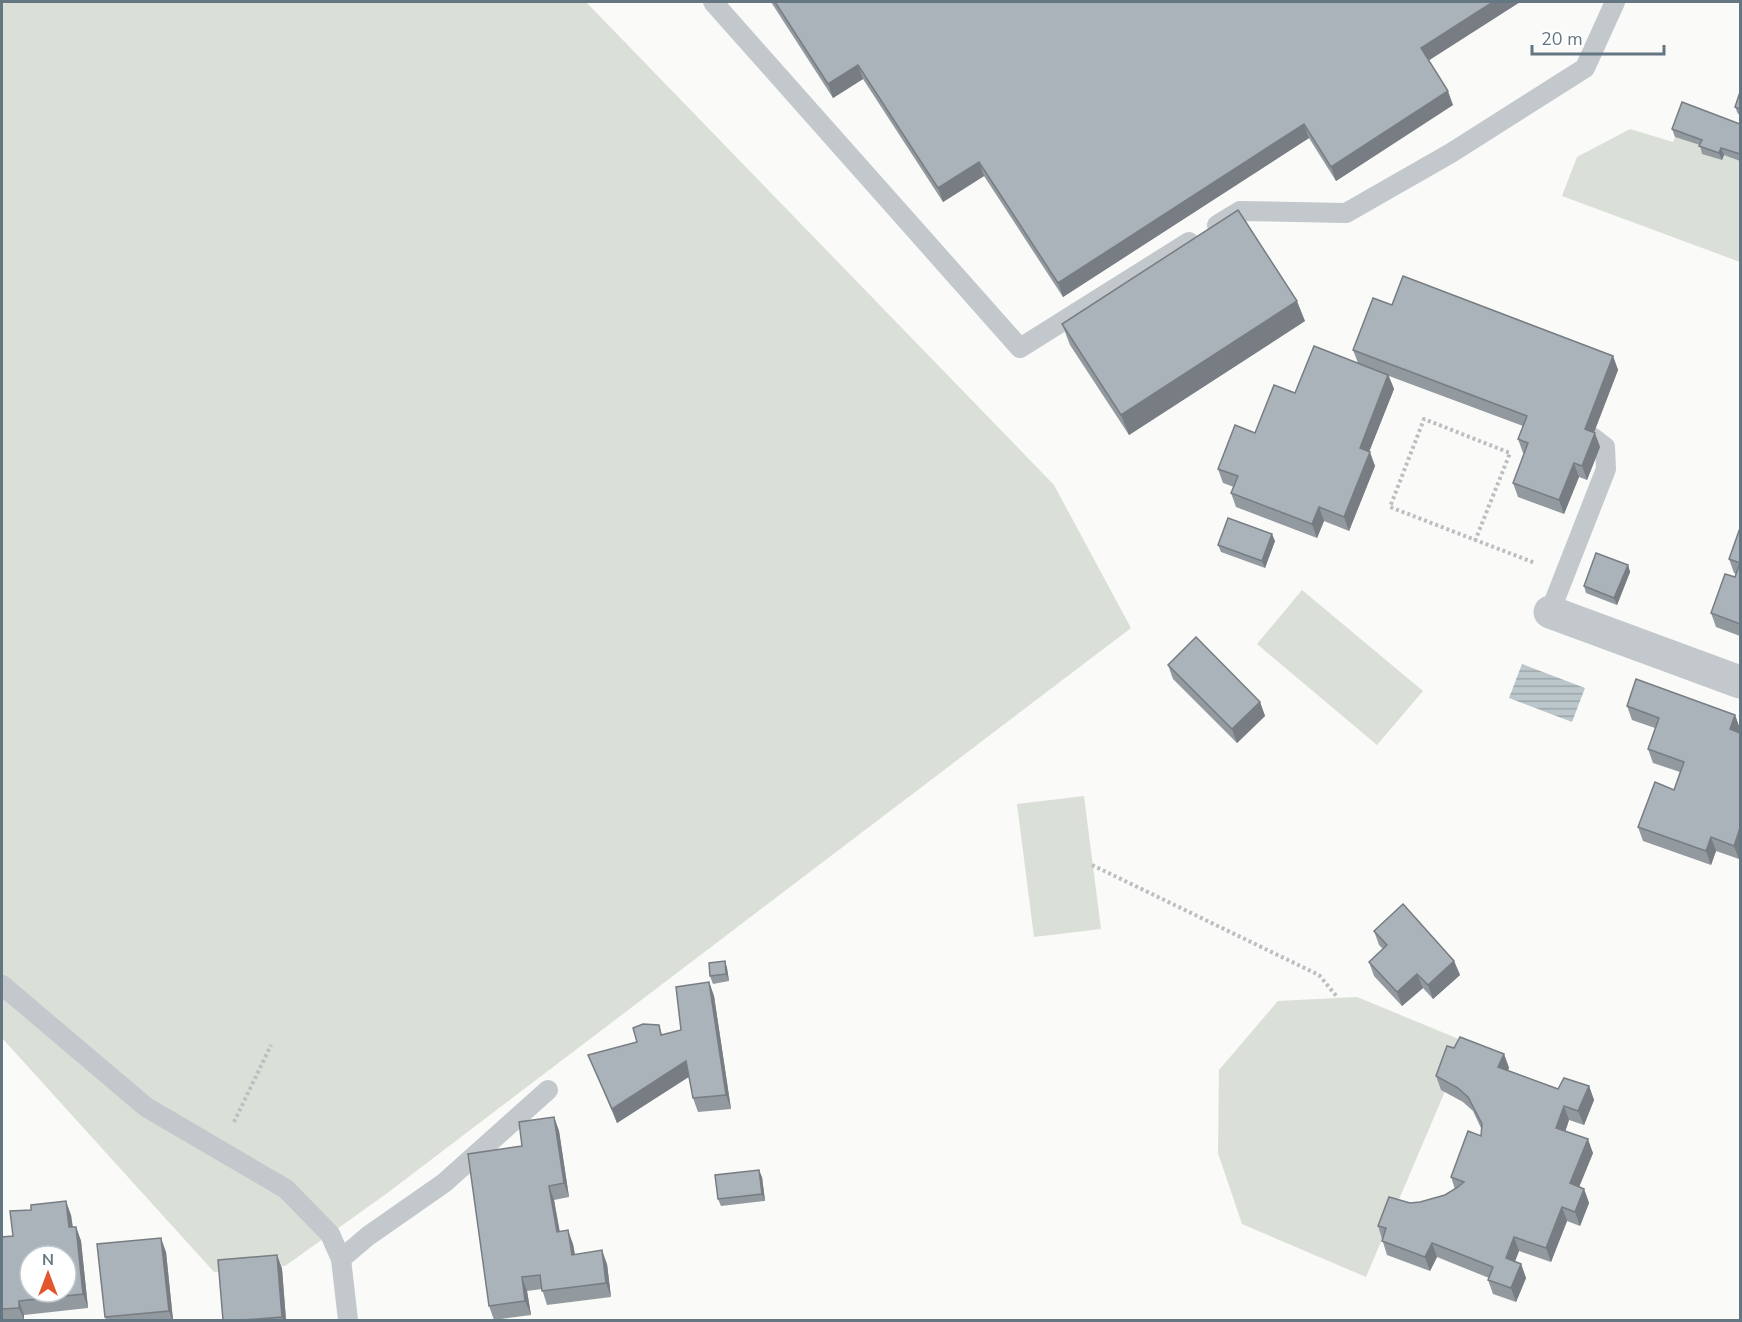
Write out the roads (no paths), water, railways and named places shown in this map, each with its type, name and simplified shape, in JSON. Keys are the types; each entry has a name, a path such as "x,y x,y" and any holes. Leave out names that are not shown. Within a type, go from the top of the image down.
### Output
{"street":[{"path":"1550,612 1740,681"}],"lane":[{"path":"713,2 1020,348 1240,211 1346,213 1451,153 1585,68 1615,2"},
{"path":"1550,612 1606,469 1605,447 1592,437"},
{"path":"2,985 146,1107 286,1189 330,1234 341,1259 348,1320"},
{"path":"341,1259 368,1236 444,1183 548,1090"}]}
